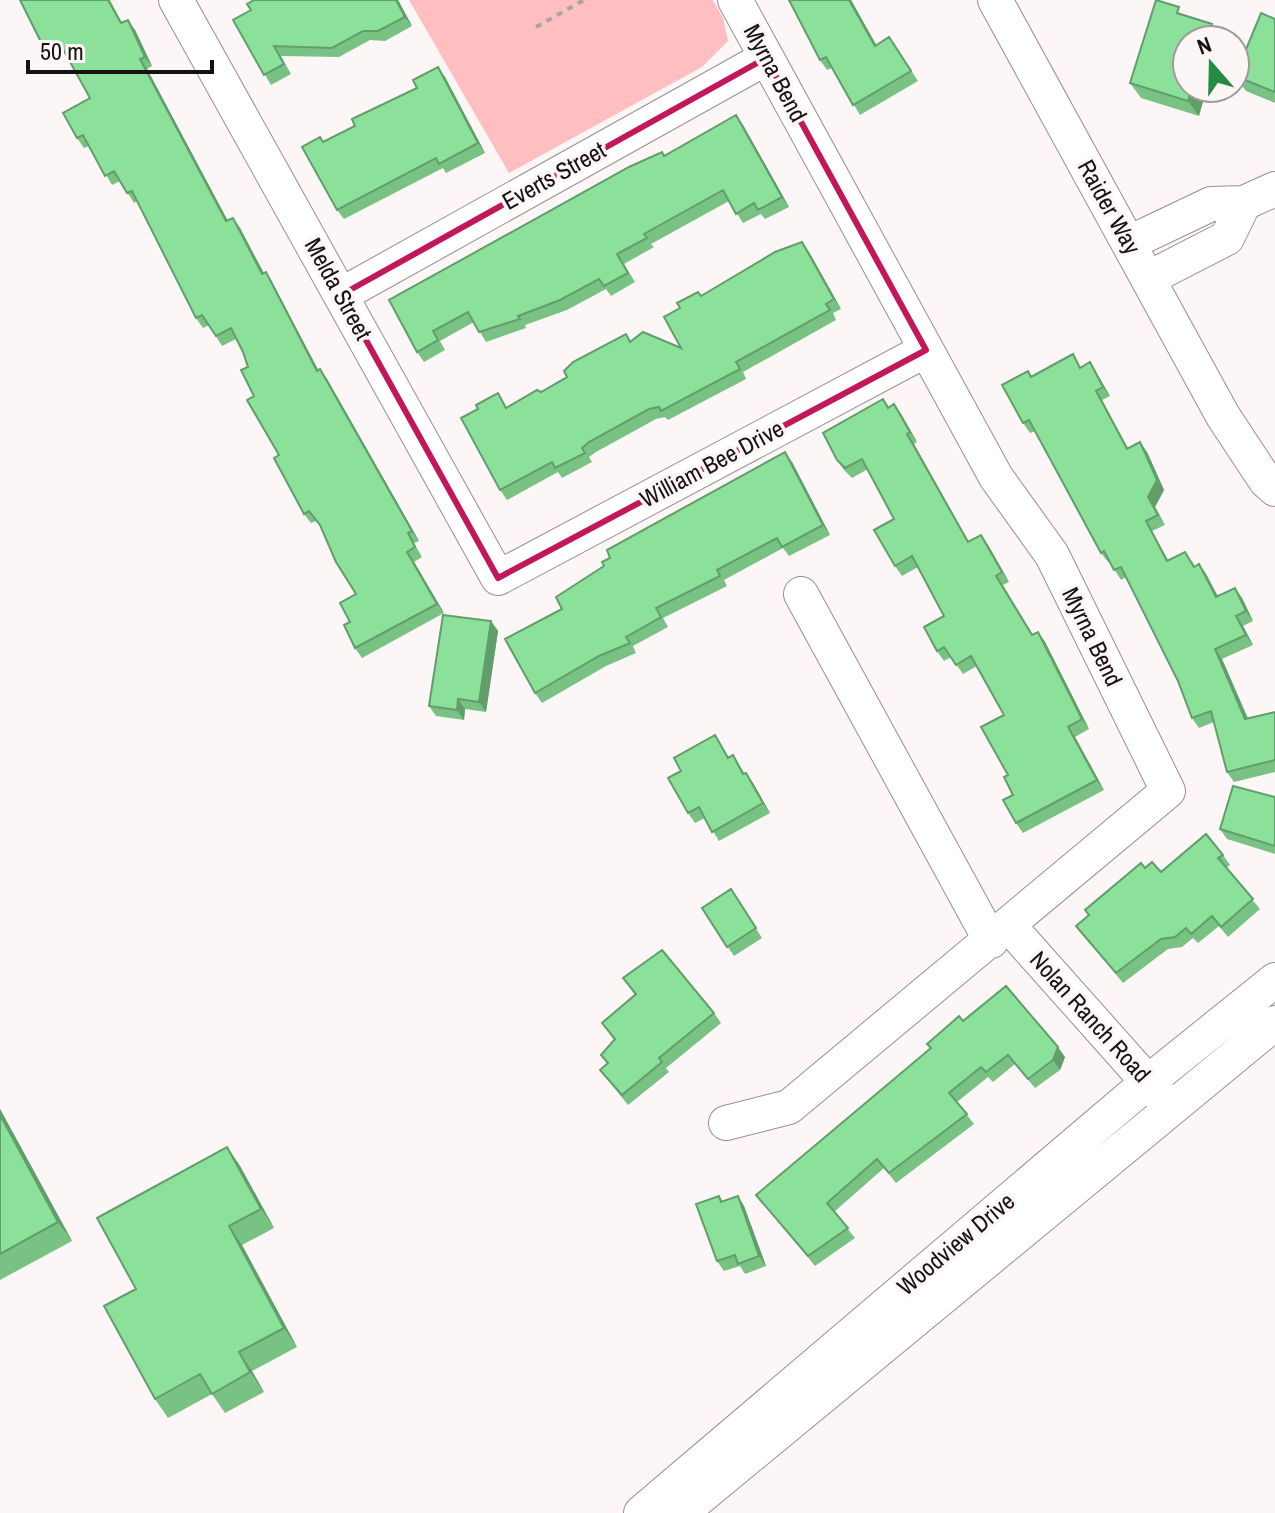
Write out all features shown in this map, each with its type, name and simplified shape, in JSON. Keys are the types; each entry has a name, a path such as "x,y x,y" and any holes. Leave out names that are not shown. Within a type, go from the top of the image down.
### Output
{"street":[{"name":"Melda Street","path":"176,0 498,578"},
{"name":"Myrna Bend","path":"726,1123 789,1107 1168,791 1052,555 996,477 735,0"},
{"name":"Raider Way","path":"995,0 1223,416 1266,481 1275,489"},
{"name":"Everts Street","path":"341,295 766,58"},
{"path":"1129,243 1211,204 1244,203 1275,189"},
{"path":"1149,278 1227,238 1244,203"},
{"name":"William Bee Drive","path":"498,578 926,350"},
{"name":"Raider Way","path":"1223,416 1275,449"},
{"name":"Nolan Ranch Road","path":"801,594 1000,934 1148,1082 1171,1109"},
{"name":"Woodview Drive","path":"681,1513 741,1445 1148,1082 1275,980"},
{"name":"Woodview Drive","path":"641,1513 741,1445 1171,1109 1275,1023"}],"path":[{"path":"536,27 584,0"}],"highlighted area":[{"path":"766,58 926,350 498,578 341,295"}],"shaded area":[{"path":"409,0 713,0 723,18 728,41 702,67 509,173"}],"building":[{"path":"20,0 108,0 121,23 128,20 145,57 140,59 226,221 233,218 262,274 266,272 317,371 320,369 412,531 408,533 415,547 407,552 437,604 355,648 344,625 350,622 340,603 356,594 336,562 320,525 309,511 304,514 274,458 279,455 247,400 254,396 241,370 248,367 231,328 216,336 202,315 196,318 132,191 127,193 114,171 105,176 83,135 77,138 63,113 90,98 59,42 45,50"},
{"path":"254,0 396,0 405,17 378,31 363,31 332,48 274,46 284,64 264,75 233,20 251,10 247,4"},
{"path":"789,0 849,0 875,46 889,37 911,71 853,105 826,57 820,60"},
{"path":"1156,0 1179,7 1177,13 1212,24 1171,24 1171,96 1130,83"},
{"path":"1261,13 1275,19 1275,92 1251,82 1251,37"},
{"path":"438,67 478,143 439,164 436,158 337,210 302,147 320,137 323,142 355,126 352,119 417,88 413,80"},
{"path":"736,115 782,197 758,210 754,203 736,214 723,190 644,234 647,238 617,254 628,273 604,286 599,279 560,300 518,316 520,319 479,332 468,312 433,331 438,340 417,352 389,300 629,167 662,152 664,156"},
{"path":"802,242 834,299 826,304 830,310 736,362 740,369 661,411 659,407 649,409 589,442 582,448 585,453 555,468 552,462 500,490 461,418 478,409 476,405 498,393 506,408 537,390 541,392 567,377 564,371 573,362 626,334 630,342 643,332 681,348 664,317 680,308 677,303 698,292 701,296 775,252"},
{"path":"1073,354 1080,368 1090,362 1103,387 1096,391 1127,449 1140,442 1157,480 1148,497 1158,515 1146,521 1167,561 1185,552 1194,567 1199,564 1216,597 1235,588 1246,611 1236,616 1246,635 1215,649 1245,719 1275,712 1275,760 1227,772 1211,711 1192,718 1178,681 1121,567 1114,570 1104,551 1101,553 1029,420 1023,423 1002,385 1028,371 1031,377"},
{"path":"883,399 888,408 894,404 910,432 907,434 968,542 981,535 1002,572 996,576 1032,635 1038,632 1082,719 1068,727 1097,780 1016,823 1003,800 1013,795 1004,777 1008,775 981,727 1004,715 971,656 956,665 944,647 937,651 924,627 944,616 912,556 895,566 874,530 894,519 862,459 845,468 837,460 823,433"},
{"path":"785,452 823,525 782,547 777,538 717,570 720,576 656,608 661,617 626,637 630,643 599,656 535,693 505,639 562,609 556,597 604,566 602,562 610,558 607,550"},
{"path":"443,615 491,621 479,702 458,699 457,710 429,706"},
{"path":"715,735 728,758 733,755 743,774 746,773 763,803 712,832 699,807 688,813 668,778 681,771 674,758"},
{"path":"1233,786 1275,797 1275,846 1220,829"},
{"path":"1206,834 1223,855 1218,858 1253,899 1221,927 1212,916 1191,934 1186,928 1175,937 1161,939 1116,973 1076,926 1089,915 1085,910 1141,863 1145,868 1152,862 1161,872"},
{"path":"731,889 756,928 727,947 702,908"},
{"path":"662,950 714,1013 659,1058 662,1062 622,1095 600,1070 608,1063 601,1055 615,1039 602,1023 636,994 623,978"},
{"path":"1006,986 1058,1047 1053,1060 1028,1079 1008,1055 986,1072 981,1067 949,1093 967,1114 889,1173 877,1159 827,1203 848,1228 808,1256 756,1195 931,1048 927,1044 959,1016 963,1021"},
{"path":"0,1115 58,1222 0,1254"},
{"path":"227,1147 261,1209 229,1226 284,1328 239,1352 250,1372 212,1394 200,1374 155,1399 104,1306 136,1289 97,1218"},
{"path":"719,1196 721,1202 738,1196 759,1256 738,1264 735,1255 717,1261 696,1204"}]}
